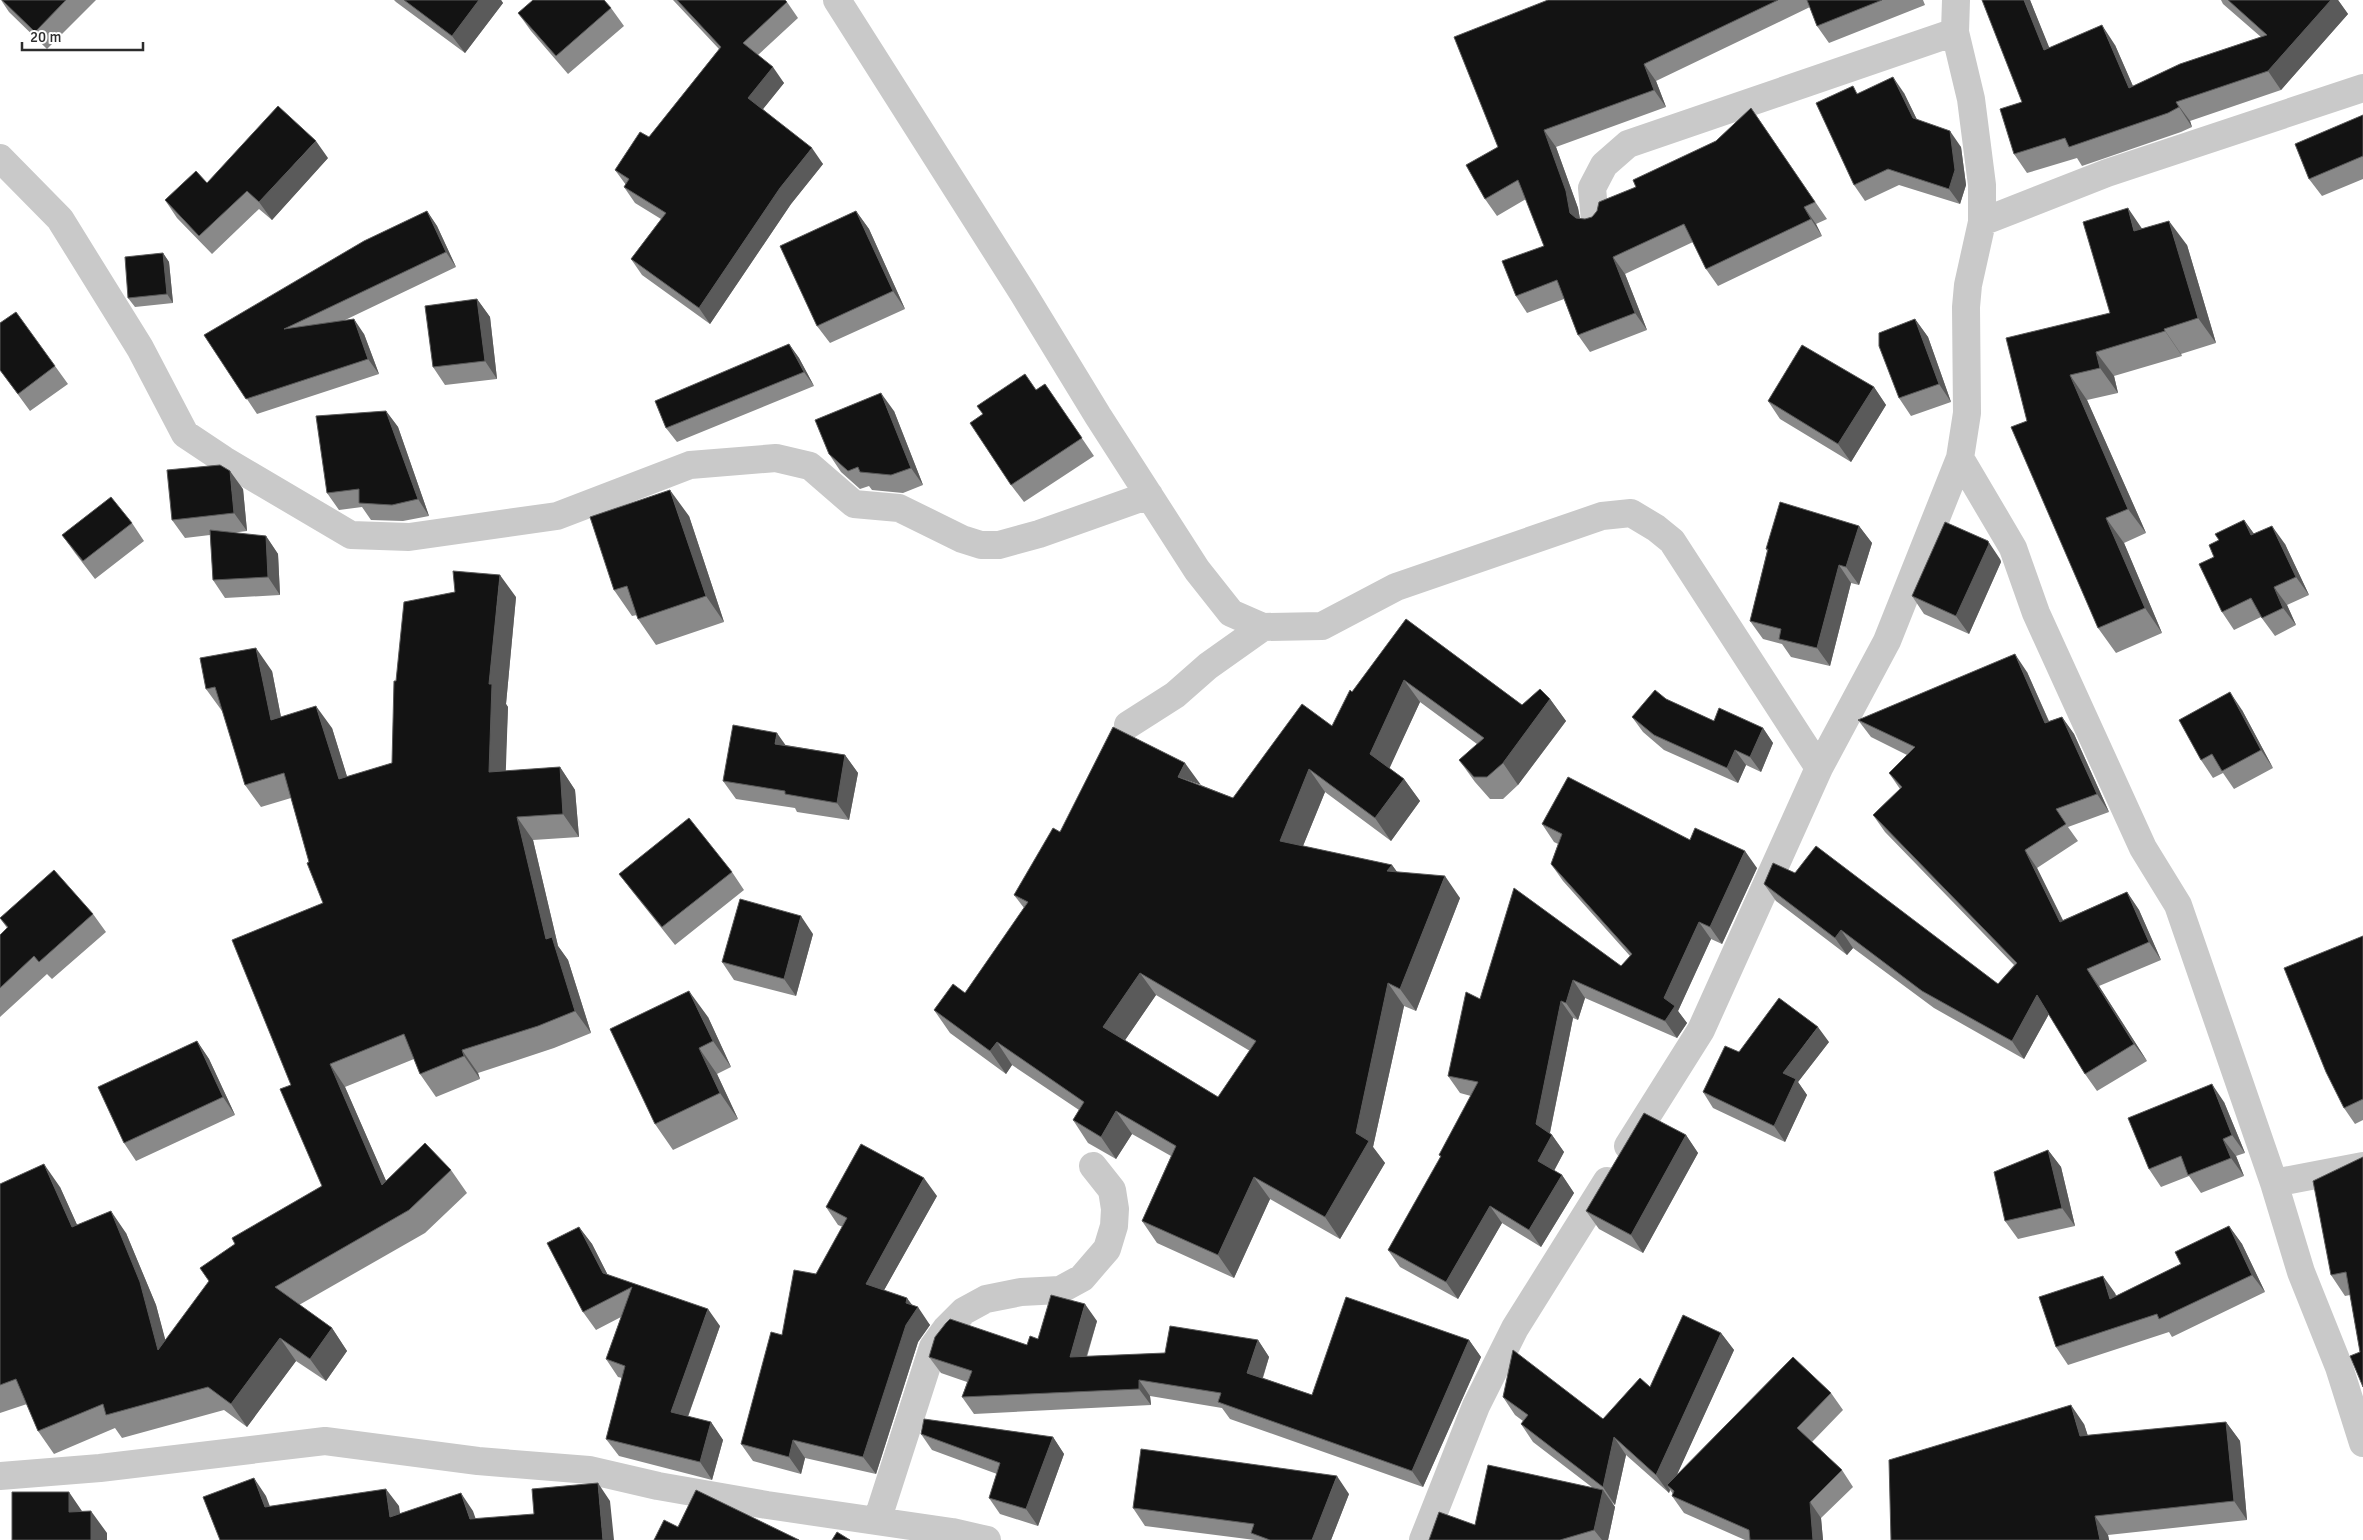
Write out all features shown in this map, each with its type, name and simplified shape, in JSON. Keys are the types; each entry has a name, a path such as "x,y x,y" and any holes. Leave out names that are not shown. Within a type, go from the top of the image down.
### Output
{"street":[{"path":"837,0 1197,570 1231,613 1262,628 1322,626 1396,587 1602,516 1632,513 1672,541 1819,768"},
{"path":"1423,1540 1476,1406 1515,1328 1701,1030 1819,768 1887,641 1960,458 1967,413 1966,308 1968,285 1982,222 1980,150 1971,99 1955,32 1956,0"},
{"path":"1595,222 1592,188 1604,165 1628,144 1955,32"},
{"path":"1982,222 2108,173 2363,88"},
{"path":"0,158 60,219 140,348 185,434 224,460 351,535 409,537 557,516 690,465 776,458 810,466 854,504 899,508 962,539 981,545 999,545 1039,534 1149,495"},
{"path":"1960,458 2013,548 2036,613 2143,848 2178,905 2274,1183 2301,1272 2339,1367 2363,1443"},
{"path":"1128,725 1175,695 1208,666 1262,628"},
{"path":"877,1521 934,1347 946,1328 964,1311 986,1299 1021,1292 1060,1290 1082,1278 1107,1249 1114,1226 1115,1209 1112,1190 1093,1166"},
{"path":"2274,1183 2363,1166"},
{"path":"0,1476 100,1468 325,1441 478,1462 589,1470 667,1488 767,1505 952,1532 987,1540"}],"building":[{"path":"2,0 66,0 35,32"},
{"path":"404,0 479,0 452,36"},
{"path":"533,0 604,0 611,8 556,56 518,13"},
{"path":"677,0 785,0 787,2 743,43 773,67 748,98 812,148 780,188 699,308 631,259 666,213 624,187 629,179 615,170 640,132 649,137 721,47"},
{"path":"1548,0 1778,0 1644,64 1654,90 1544,130 1566,191 1570,213 1576,218 1585,219 1592,217 1597,211 1599,202 1636,187 1633,180 1716,141 1751,108 1815,202 1804,207 1811,219 1706,269 1684,224 1613,257 1635,313 1578,335 1557,280 1516,296 1502,261 1544,246 1518,180 1485,199 1466,165 1498,147 1454,37"},
{"path":"1807,0 1882,0 1817,26"},
{"path":"1982,0 2024,0 2044,50 2102,25 2129,88 2180,64 2267,35 2228,0 2331,0 2268,71 2176,102 2179,107 2168,113 2069,147 2065,138 2014,154 2000,109 2022,102"},
{"path":"1893,77 1913,118 1950,131 1955,170 1949,189 1888,169 1854,185 1816,103 1853,86 1857,94"},
{"path":"278,106 316,141 259,202 247,191 199,236 165,200 196,171 207,183"},
{"path":"2363,115 2363,156 2309,179 2295,144"},
{"path":"2128,208 2134,231 2169,221 2198,318 2164,329 2165,331 2096,352 2100,368 2070,375 2128,509 2106,518 2145,608 2098,628 2011,427 2027,421 2006,338 2110,313 2083,222"},
{"path":"427,211 446,252 284,329 354,319 368,359 246,399 204,335 364,241"},
{"path":"856,211 893,291 817,326 780,246"},
{"path":"163,253 167,294 128,298 125,257"},
{"path":"477,299 485,361 433,367 425,306"},
{"path":"16,312 55,366 18,394 0,370 0,323"},
{"path":"1915,319 1939,384 1899,398 1879,346 1879,333"},
{"path":"789,344 804,372 666,428 655,401"},
{"path":"1802,345 1874,387 1838,444 1768,401"},
{"path":"1025,374 1036,390 1045,384 1082,438 1011,485 970,423 983,414 977,406"},
{"path":"881,393 911,468 891,475 860,472 858,467 848,471 829,454 815,420"},
{"path":"386,411 418,499 392,505 359,503 359,489 327,493 316,416"},
{"path":"220,465 230,471 234,513 172,520 167,470"},
{"path":"670,490 706,596 638,619 627,586 614,590 590,517"},
{"path":"111,497 132,523 83,561 62,535"},
{"path":"1780,502 1859,526 1846,567 1839,565 1817,648 1779,639 1781,629 1750,621 1768,549 1766,549"},
{"path":"2244,520 2251,535 2272,526 2296,577 2274,587 2283,608 2262,618 2251,598 2222,612 2199,564 2214,557 2209,545 2219,540 2215,534"},
{"path":"1945,522 1988,541 1989,544 1956,616 1912,596"},
{"path":"210,530 266,536 268,577 213,580"},
{"path":"453,571 500,575 489,684 492,684 489,772 560,767 563,814 517,817 546,939 552,937 575,1011 538,1026 462,1050 464,1056 420,1074 404,1034 330,1064 382,1185 425,1143 451,1170 409,1210 275,1287 332,1328 310,1359 280,1338 231,1404 208,1387 106,1415 103,1404 38,1431 16,1379 0,1385 0,1184 44,1164 72,1227 111,1211 140,1282 158,1350 209,1281 200,1268 235,1244 232,1238 322,1186 280,1089 291,1085 232,940 323,903 307,863 309,862 284,773 245,785 215,687 206,689 200,658 256,648 271,720 316,706 339,779 392,763 394,681 396,681 404,602 455,592"},
{"path":"1406,619 1522,705 1540,689 1550,699 1503,763 1487,777 1474,777 1459,760 1484,738 1404,680 1370,754 1404,779 1375,818 1309,769 1280,841 1392,865 1387,871 1445,876 1400,989 1388,983 1356,1133 1369,1141 1325,1217 1254,1177 1218,1255 1142,1221 1176,1146 1116,1111 1101,1137 1073,1120 1084,1102 997,1042 990,1051 934,1010 953,984 965,993 1028,902 1014,895 1053,828 1060,832 1113,727 1185,763 1178,777 1233,798 1302,704 1332,726 1350,690 1352,692","holes":["1140,973 1256,1041 1218,1097 1103,1027"]},
{"path":"2015,654 2045,723 2062,717 2097,794 2056,809 2066,824 2025,850 2060,922 2127,892 2149,942 2087,969 2134,1044 2085,1074 2037,995 2012,1041 1922,991 1841,930 1835,938 1764,884 1773,863 1795,873 1816,846 1998,984 2017,963 1873,815 1902,787 1889,773 1915,747 1858,720"},
{"path":"1655,690 1666,699 1714,721 1719,708 1763,728 1750,757 1735,750 1727,768 1654,735 1632,717"},
{"path":"2230,692 2261,750 2222,771 2212,754 2201,760 2179,720"},
{"path":"733,725 777,733 775,744 845,755 837,803 785,794 785,791 723,781"},
{"path":"1568,777 1690,840 1695,828 1745,851 1710,927 1699,922 1664,998 1675,1006 1665,1021 1573,980 1566,1003 1561,1001 1536,1124 1552,1135 1538,1161 1562,1175 1529,1230 1490,1206 1446,1282 1388,1250 1441,1156 1439,1155 1478,1082 1448,1076 1466,992 1480,999 1514,888 1621,966 1632,954 1551,864 1562,834 1542,824"},
{"path":"689,818 732,872 662,927 619,874"},
{"path":"54,870 93,914 39,962 34,956 0,988 0,935 8,927 0,918"},
{"path":"740,899 801,916 784,979 722,962"},
{"path":"2363,936 2363,1099 2344,1108 2326,1072 2284,968"},
{"path":"689,991 713,1041 699,1048 720,1093 655,1124 610,1029"},
{"path":"1779,998 1818,1027 1783,1073 1796,1079 1774,1126 1703,1092 1725,1046 1739,1052"},
{"path":"197,1041 223,1097 124,1143 98,1087"},
{"path":"2212,1084 2232,1135 2223,1139 2231,1158 2188,1175 2181,1156 2149,1169 2128,1118"},
{"path":"1644,1113 1686,1135 1631,1235 1586,1211"},
{"path":"861,1144 924,1178 866,1284 907,1298 906,1303 918,1307 906,1325 863,1457 793,1440 789,1457 741,1444 771,1332 782,1335 794,1270 816,1274 847,1218 826,1207"},
{"path":"2048,1150 2062,1208 2005,1221 1994,1172"},
{"path":"2363,1157 2363,1387 2350,1356 2360,1352 2346,1272 2331,1275 2313,1181"},
{"path":"2229,1226 2252,1275 2159,1319 2157,1314 2056,1347 2039,1297 2103,1276 2110,1299 2181,1264 2175,1252"},
{"path":"579,1227 603,1273 708,1309 671,1412 711,1422 700,1462 606,1439 625,1366 606,1359 632,1287 583,1312 547,1243"},
{"path":"1051,1295 1085,1304 1070,1357 1165,1353 1170,1326 1258,1340 1247,1373 1312,1395 1346,1297 1469,1340 1412,1471 1218,1402 1221,1393 1139,1380 1139,1389 962,1397 972,1371 929,1357 935,1337 950,1319 1027,1345 1030,1336 1038,1339"},
{"path":"1683,1315 1721,1333 1656,1475 1614,1437 1603,1487 1521,1424 1528,1415 1503,1397 1513,1350 1603,1419 1640,1378 1650,1387"},
{"path":"1793,1357 1831,1393 1797,1428 1842,1470 1810,1502 1813,1540 1750,1540 1749,1530 1672,1496 1674,1491 1667,1485"},
{"path":"2071,1405 2080,1436 2226,1422 2234,1501 2095,1516 2100,1540 1891,1540 1889,1460"},
{"path":"924,1419 1053,1437 1026,1509 989,1498 1000,1463 921,1434"},
{"path":"1141,1449 1337,1476 1312,1540 1270,1540 1251,1533 1254,1524 1133,1508"},
{"path":"1488,1465 1603,1490 1594,1530 1560,1540 1429,1540 1439,1512 1475,1525"},
{"path":"254,1478 265,1507 386,1489 390,1517 461,1493 470,1519 534,1514 532,1489 598,1483 603,1540 220,1540 203,1497"},
{"path":"696,1490 799,1540 654,1540 664,1520 678,1527"},
{"path":"12,1492 69,1492 69,1512 91,1511 91,1540 12,1540"},
{"path":"837,1532 850,1540 832,1540"}]}
